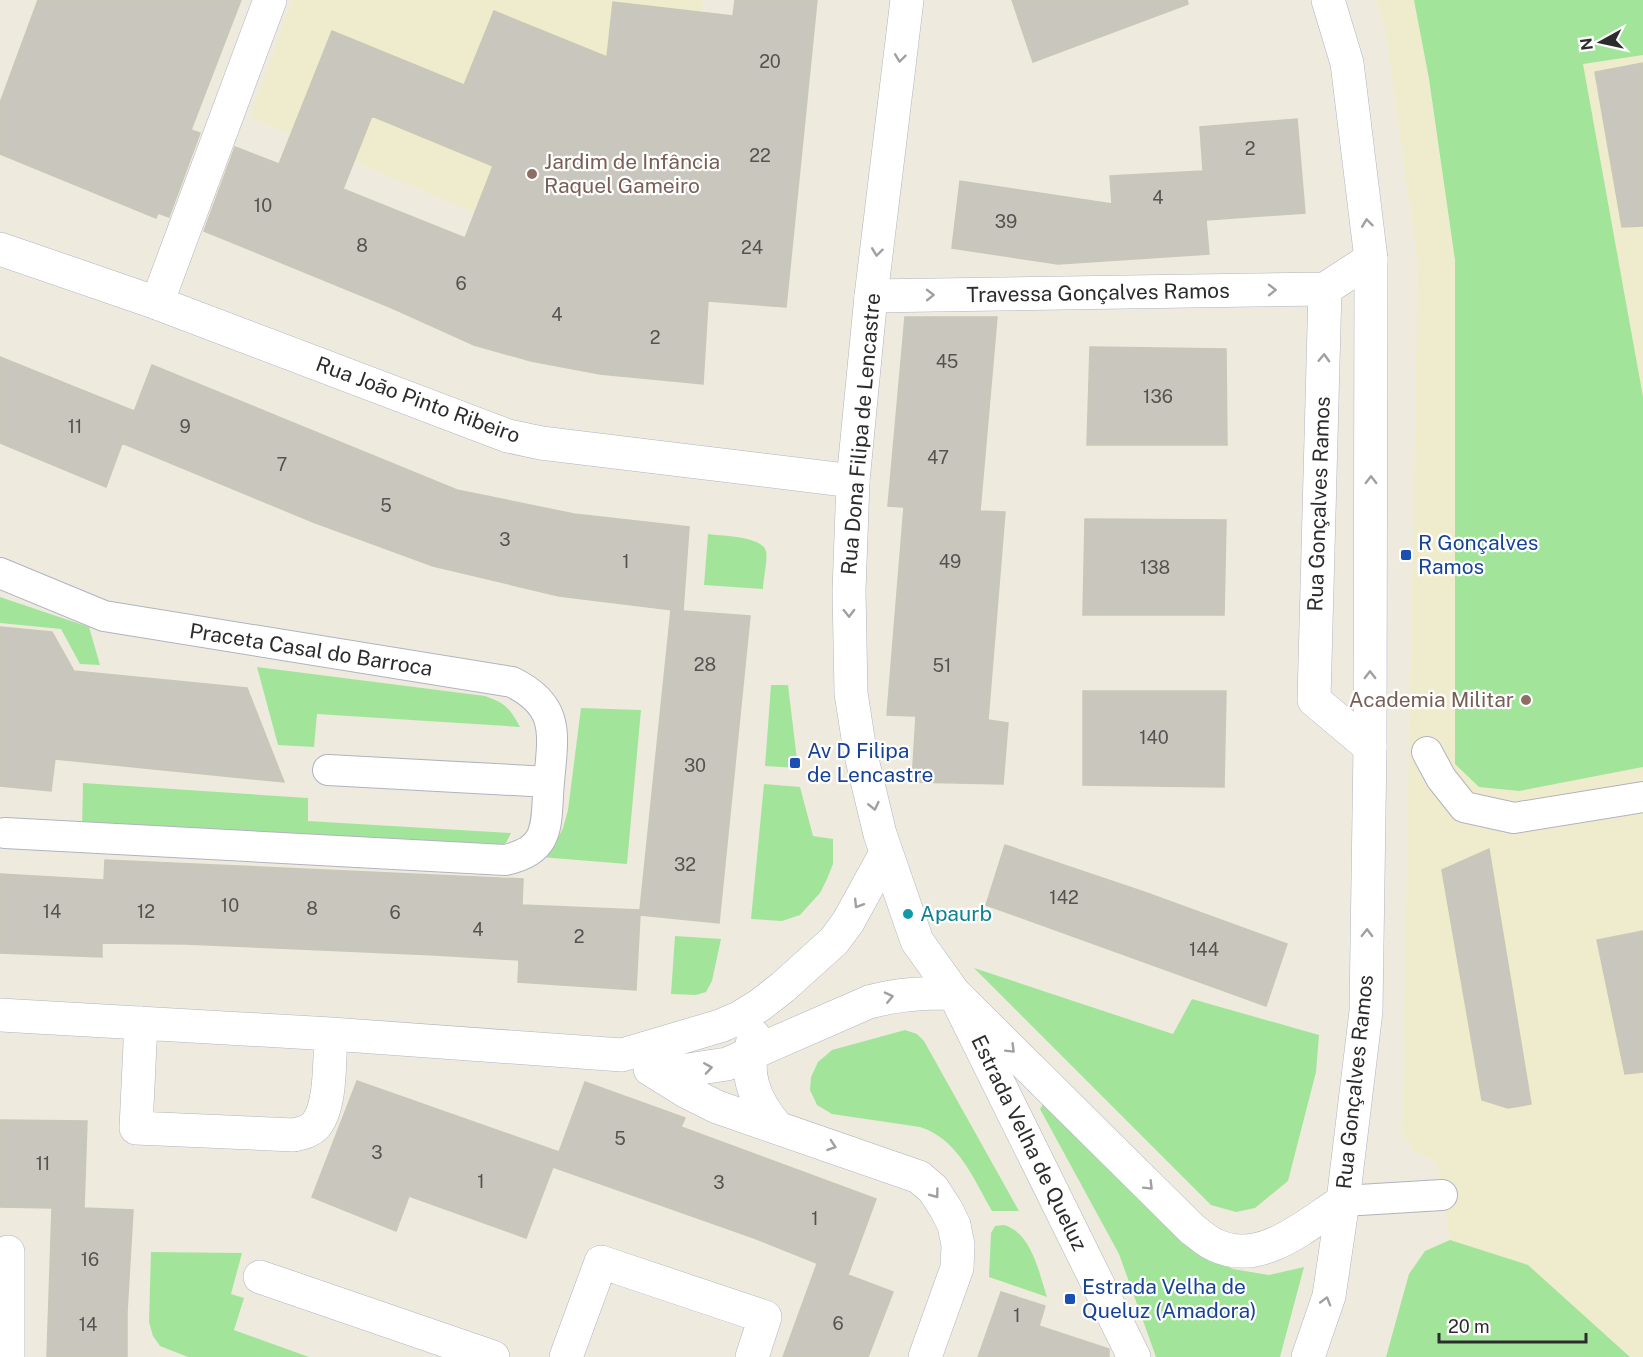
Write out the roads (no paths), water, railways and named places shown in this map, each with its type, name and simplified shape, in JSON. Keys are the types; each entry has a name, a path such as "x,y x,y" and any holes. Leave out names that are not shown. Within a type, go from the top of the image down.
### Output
{"street":[{"path":"157,303 270,0"},
{"name":"Rua Dona Filipa de Lencastre","path":"906,0 871,296 853,481 849,591 850,693 860,751 886,853 917,941 954,993"},
{"name":"Rua Gonçalves Ramos","path":"1328,0 1347,63 1371,259 1370,747 1366,1011 1343,1201"},
{"name":"Rua João Pinto Ribeiro","path":"0,249 157,303 508,436 541,444 853,481"},
{"path":"1325,289 1371,259"},
{"name":"Travessa Gonçalves Ramos","path":"871,296 1325,289"},
{"name":"Rua Gonçalves Ramos","path":"1325,289 1314,700 1370,747"},
{"path":"636,1062 739,1018 760,1005 814,960 834,941 848,922 886,853"},
{"path":"777,1127 757,1099 753,1088 749,1055 757,1029 786,1004 798,990 814,960"},
{"path":"0,1015 331,1034 636,1062 681,1071 727,1064 869,1002 912,993 954,993 1192,1229 1214,1245 1238,1252 1264,1248 1278,1243 1343,1201"},
{"name":"Estrada Velha de Queluz","path":"954,993 1134,1357"},
{"path":"141,1023 136,1128 294,1135 307,1132 315,1125 326,1102 331,1034"},
{"path":"636,1062 717,1107 919,1177 933,1189 954,1225 958,1245 957,1268 925,1357"},
{"path":"1308,1357 1329,1296 1343,1201"},
{"path":"8,1252 8,1357"},
{"path":"566,1357 601,1262 765,1317 752,1357"},
{"path":"260,1277 493,1357"}],"lane":[{"name":"Praceta Casal do Barroca","path":"0,573 104,616 512,682 530,691 544,706 550,722 552,742 544,833 536,848 523,856 505,860 5,832"},
{"path":"1427,752 1441,778 1464,807 1514,818 1643,796"},
{"path":"328,770 549,782"},
{"path":"1343,1201 1442,1195"}],"place":[{"name":"Jardim de Infância Raquel Gameiro","path":"532,174"},
{"name":"R Gonçalves Ramos","path":"1406,555"},
{"name":"Academia Militar","path":"1526,700"},
{"name":"Av D Filipa de Lencastre","path":"795,763"},
{"name":"Apaurb","path":"908,914"},
{"name":"Estrada Velha de Queluz (Amadora)","path":"1070,1299"}]}
